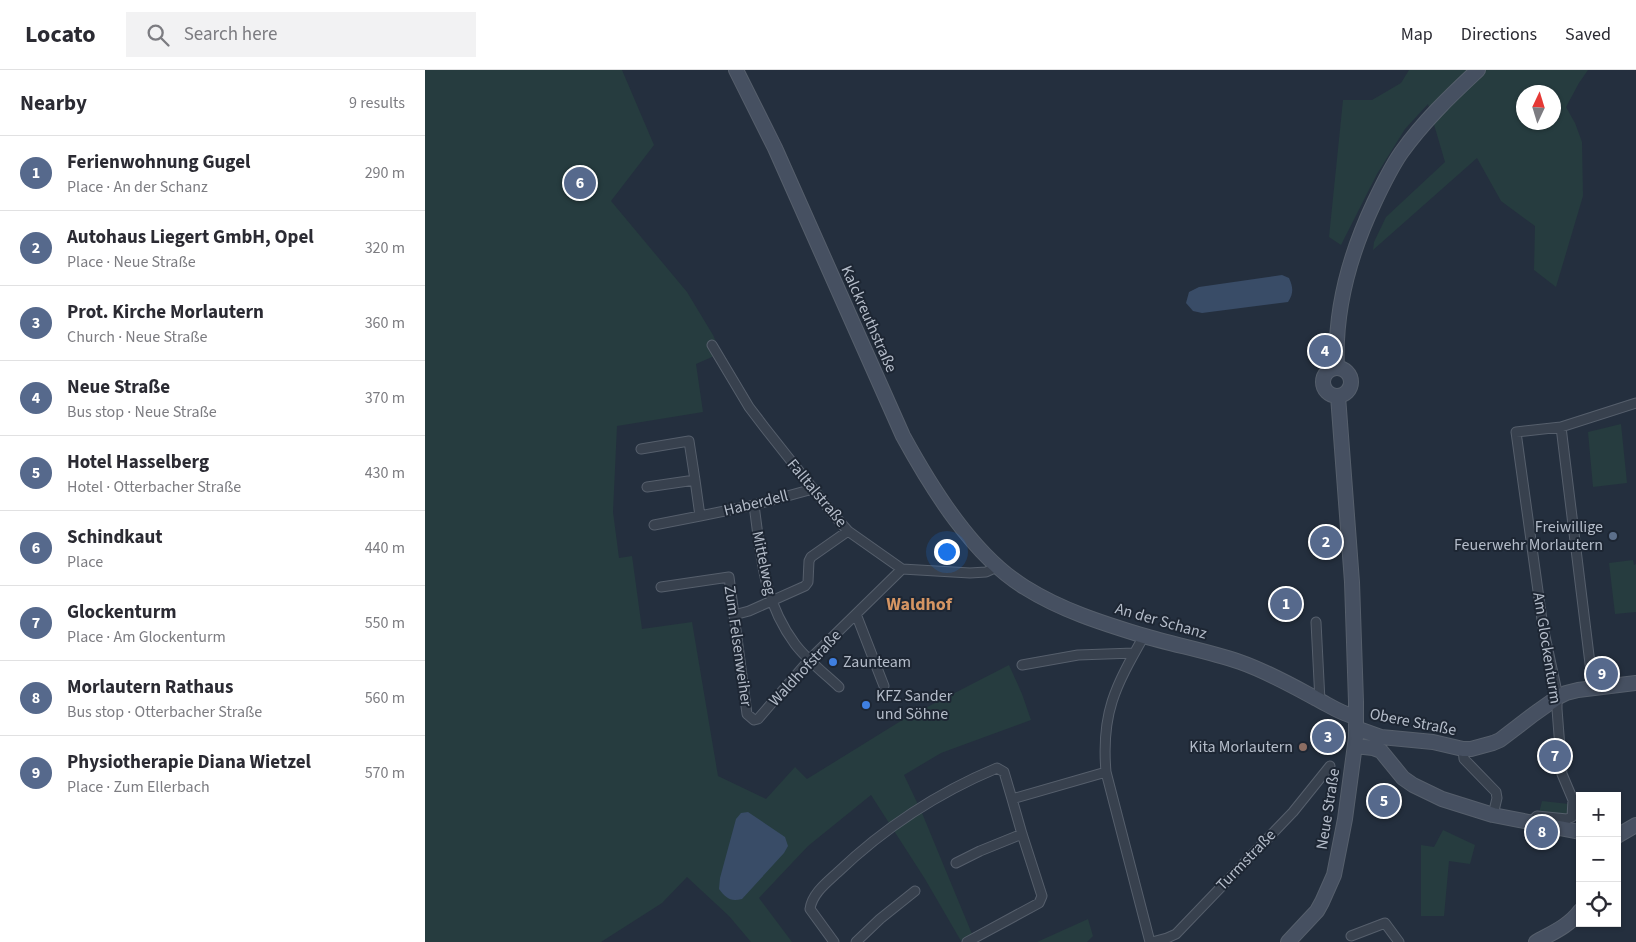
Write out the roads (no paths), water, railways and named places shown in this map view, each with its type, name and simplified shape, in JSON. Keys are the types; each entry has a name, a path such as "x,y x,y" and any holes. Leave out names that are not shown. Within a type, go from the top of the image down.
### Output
{"street":[{"name":"Kalckreuthstraße","path":"736,70 775,148 903,436 951,512 997,567"},
{"path":"1337,368 1337,327 1349,264 1362,229 1385,178 1430,117 1478,70"},
{"name":"Falltalstraße","path":"712,346 749,407 813,489 848,530 902,569"},
{"path":"1337,368 1345,371 1351,382 1345,394 1337,396 1325,390 1323,382 1329,370 1337,368"},
{"name":"Neue Straße","path":"1289,942 1320,907 1334,875 1345,819 1355,746 1354,621 1350,543 1337,396"},
{"path":"1593,688 1561,427 1636,404"},
{"name":"Am Glockenturm","path":"1531,822 1537,816 1567,819 1572,817 1573,800 1562,774 1557,709 1558,698 1543,627 1516,432 1561,427"},
{"name":"Haberdell","path":"641,449 689,441 700,516"},
{"path":"647,487 695,480"},
{"name":"Haberdell","path":"654,525 754,505 813,489"},
{"name":"Mittelweg","path":"754,505 765,584 779,620 809,660 839,687"},
{"path":"734,615 749,611 805,586 809,582 809,561 811,557 848,530"},
{"path":"902,569 970,573 986,572 997,567"},
{"name":"An der Schanz","path":"997,567 1025,588 1091,619 1144,636 1240,662 1267,673 1356,722"},
{"name":"Waldhofstraße","path":"754,720 758,719 809,660 902,569"},
{"name":"Zum Felsenweiher","path":"661,586 729,577 747,714 754,720"},
{"name":"Waldhofstraße","path":"857,614 884,686"},
{"path":"1316,622 1320,701"},
{"path":"1144,636 1119,681 1107,716 1104,753 1106,772 1151,942"},
{"path":"1022,665 1077,655 1134,653"},
{"name":"Obere Straße","path":"1356,722 1379,743 1433,742 1463,749 1480,747 1500,740 1558,698 1578,690 1636,683"},
{"path":"1355,746 1379,743 1384,754 1403,778 1442,799 1493,815 1576,831"},
{"name":"Obere Straße","path":"1463,749 1464,759 1496,792 1497,798 1493,815"},
{"name":"Turmstraße","path":"1151,942 1176,934 1293,812 1331,766"},
{"path":"835,942 810,909 811,900 871,842 898,821 969,780 997,768 1004,772 1021,834 1042,896 1039,903 967,942"},
{"path":"1012,799 1106,772"},
{"path":"1621,834 1636,825"},
{"path":"956,863 1021,834"},
{"path":"855,942 915,891"},
{"path":"1536,942 1565,925 1576,916"},
{"path":"1351,936 1385,923 1399,942"}],"water":[{"path":"1282,275 1289,278 1292,287 1292,293 1288,302 1202,313 1193,311 1186,303 1189,292 1199,287"},
{"path":"748,812 785,837 788,846 784,853 742,899 731,900 719,889 720,878 736,819 741,813"}],"place":[{"name":"Schindkaut","path":"580,183"},
{"name":"Neue Straße","path":"1325,351"},
{"name":"Freiwillige Feuerwehr Morlautern","path":"1613,536"},
{"name":"Autohaus Liegert GmbH, Opel","path":"1326,542"},
{"name":"Ferienwohnung Gugel","path":"1286,604"},
{"name":"Zaunteam","path":"833,662"},
{"name":"Physiotherapie Diana Wietzel","path":"1602,674"},
{"name":"KFZ Sander und Söhne","path":"866,705"},
{"name":"Prot. Kirche Morlautern","path":"1328,737"},
{"name":"Kita Morlautern","path":"1303,747"},
{"name":"Glockenturm","path":"1555,756"},
{"name":"Hotel Hasselberg","path":"1384,801"},
{"name":"Morlautern Rathaus","path":"1542,832"}],"district":[{"name":"Waldhof","path":"919,604"}]}
